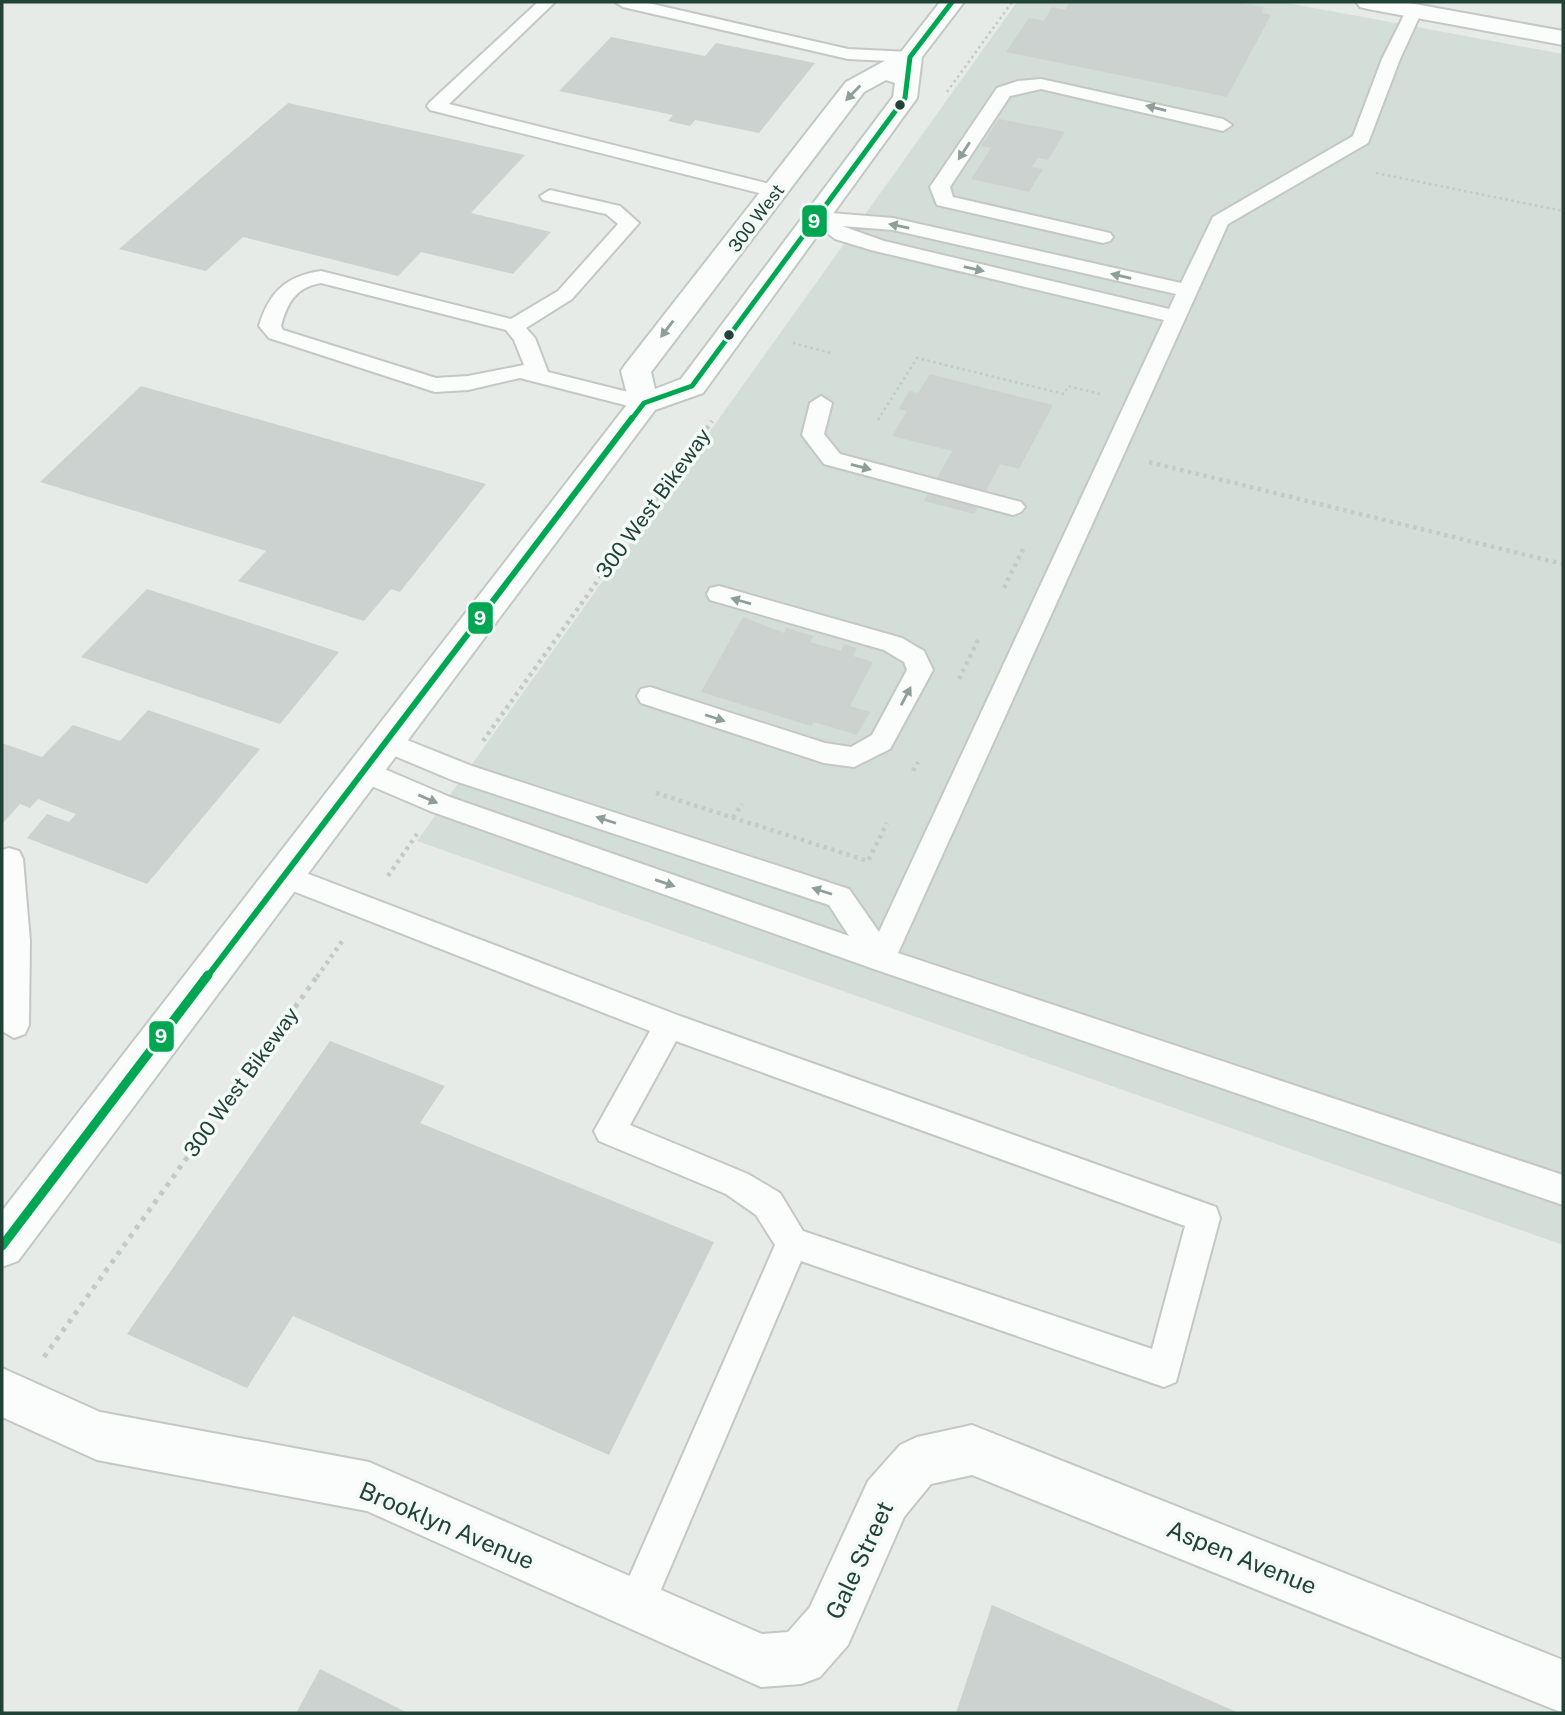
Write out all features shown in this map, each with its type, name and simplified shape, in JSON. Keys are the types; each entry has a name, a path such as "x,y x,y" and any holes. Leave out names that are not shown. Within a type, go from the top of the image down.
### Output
{"main road":[{"name":"300 West","path":"644,403 636,371 694,295 729,254 855,88 910,57 952,2"},
{"path":"1368,2 1563,38"},
{"path":"2,1245 644,403 692,386 905,98 910,57"},
{"path":"694,295 729,278 771,246 818,218"},
{"name":"Brooklyn Avenue","path":"2,1392 97,1436 369,1487 761,1661 801,1658"},
{"name":"Aspen Avenue","path":"917,1462 972,1450 1563,1687"},
{"name":"Gale Street","path":"801,1658 829,1626 886,1499 917,1462"}],"lane":[{"path":"547,2 436,106 775,191"},
{"path":"623,2 848,54 910,57"},
{"path":"881,958 1220,221 1361,139 1391,59 1414,11"},
{"path":"1102,237 944,201 940,187 1003,92 1018,86 1041,85 1223,125"},
{"path":"513,326 545,313 570,293 629,223 613,210 550,196"},
{"path":"818,218 893,225 1188,291"},
{"path":"818,218 842,235 878,246 1176,317"},
{"path":"538,374 524,338 513,326 321,277 302,278 285,289 270,326 276,334 435,385 468,383 507,372 538,374 644,403"},
{"path":"821,403 813,435 832,459 1013,507"},
{"path":"650,696 824,753 854,757 881,742 920,670 915,657 892,644 719,594"},
{"path":"387,742 487,781 839,897 881,958"},
{"path":"365,772 440,804 881,958 1563,1190"},
{"path":"9,859 15,941 14,1025"},
{"path":"285,876 669,1025 1204,1218 1164,1370 792,1243 768,1204 737,1184 610,1131 669,1025"},
{"path":"635,1607 792,1243"}],"path":[{"path":"1372,172 1563,211"},
{"path":"793,343 831,353"},
{"path":"878,420 917,358 1064,394 1068,386 1100,394"},
{"name":"300 West Bikeway","path":"478,751 497,719 715,416"},
{"path":"1138,459 1563,564"},
{"path":"1004,588 1024,547"},
{"path":"644,790 869,861 887,823"},
{"path":"733,818 742,804"},
{"name":"300 West Bikeway","path":"62,1332 419,831"}],"shaded area":[{"path":"1017,2 1282,2 1563,54 1563,1245 417,841"}],"building":[{"path":"1070,2 1236,2 1264,7 1262,13 1271,15 1227,97 1006,52 1029,18 1044,21 1052,7 1065,10"},
{"path":"611,37 705,56 716,43 815,63 759,133 695,120 690,126 668,121 673,115 559,91"},
{"path":"288,103 525,155 471,213 551,232 513,274 421,252 398,276 243,237 206,271 119,249"},
{"path":"999,119 1065,132 1048,160 1038,158 1032,167 1043,169 1029,192 971,179 991,148 981,146"},
{"path":"930,374 1053,405 1019,469 1000,464 974,514 924,501 952,451 892,436 907,411 899,409 909,391 918,393"},
{"path":"141,386 486,484 400,592 391,589 364,621 238,581 266,551 40,482"},
{"path":"147,589 339,652 280,724 81,657"},
{"path":"743,617 784,633 786,628 814,636 810,642 841,651 844,644 857,648 853,656 873,662 850,706 870,712 857,735 814,722 811,726 701,692"},
{"path":"148,710 260,749 147,884 27,838 47,814 69,822 76,814 38,799 30,808 20,804 2,824 2,743 42,757 73,725 120,741"},
{"path":"330,1041 445,1086 420,1123 714,1242 609,1455 293,1316 247,1388 127,1334"},
{"path":"992,1605 1239,1713 956,1713"},
{"path":"320,1669 408,1713 296,1713"}],"transit line":[{"name":"9","path":"2,1246 644,403 692,386 905,98 910,57 952,2"}]}
